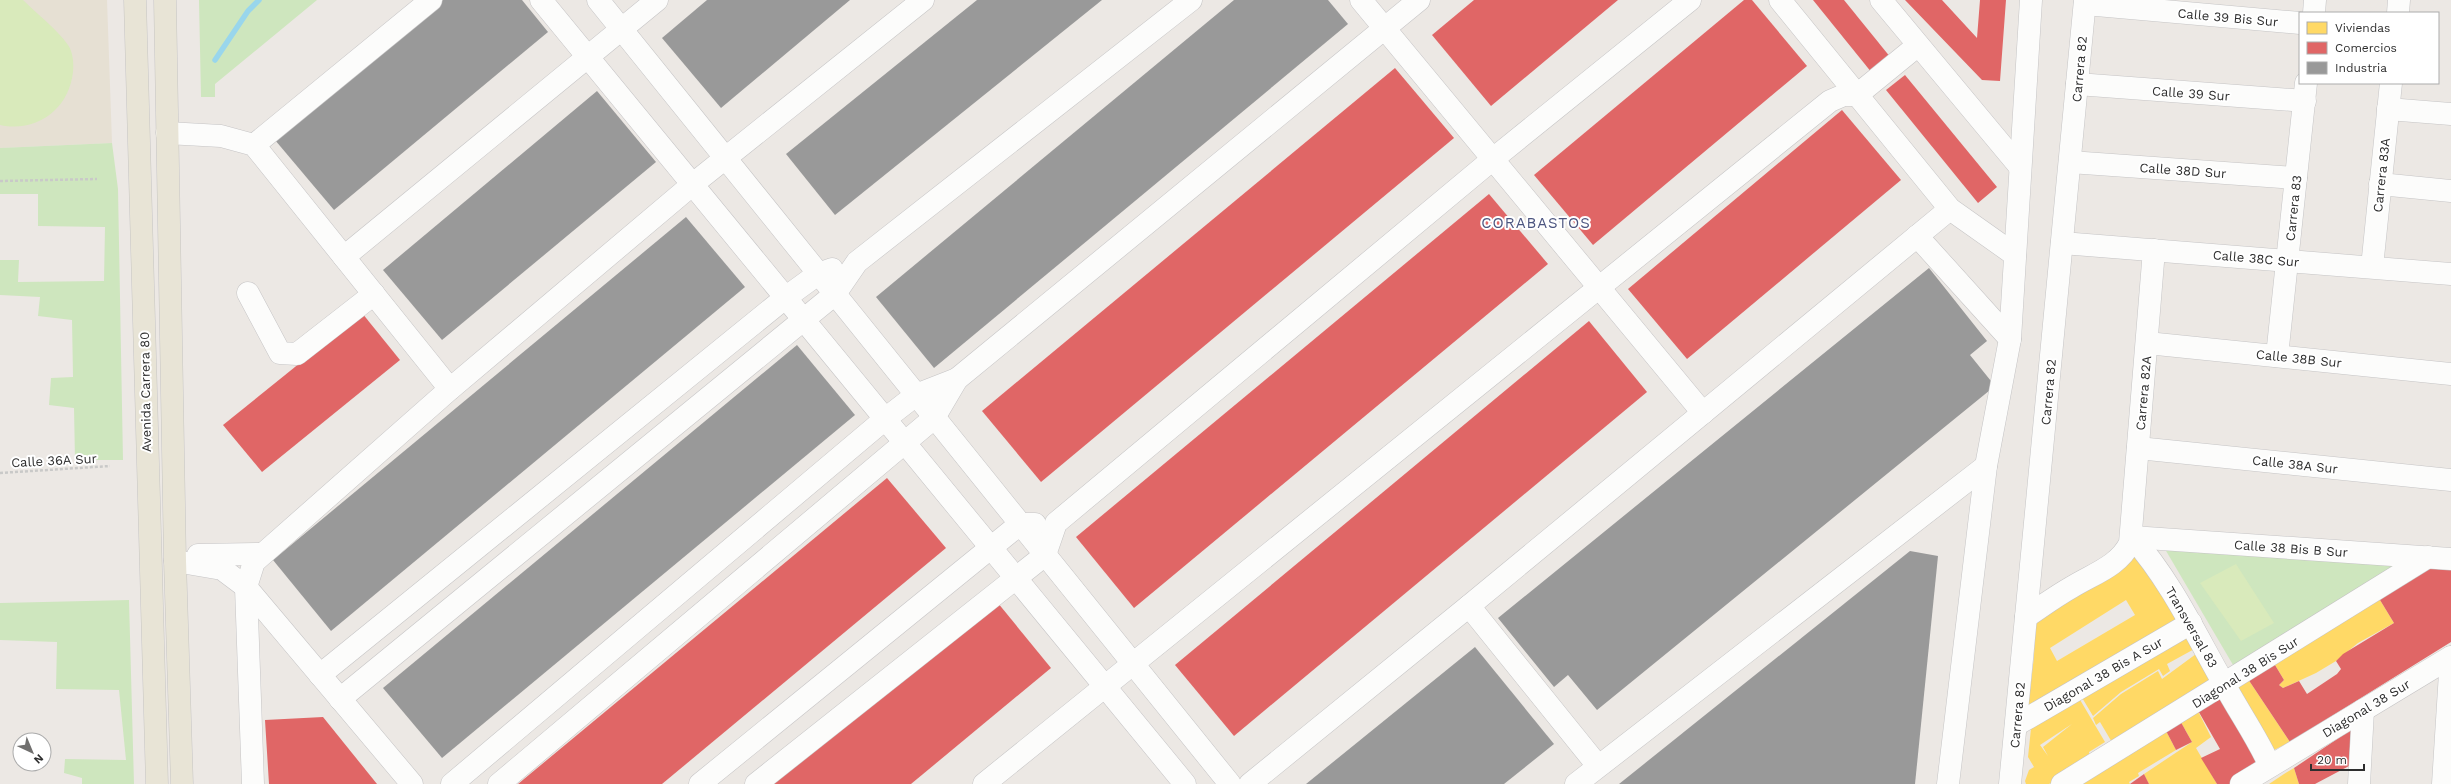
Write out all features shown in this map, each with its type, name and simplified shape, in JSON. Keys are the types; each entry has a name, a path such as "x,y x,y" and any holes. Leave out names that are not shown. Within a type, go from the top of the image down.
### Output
{"main road":[{"name":"Avenida Carrera 80","path":"135,0 157,784"},
{"name":"Avenida Carrera 80","path":"165,0 182,784"},
{"path":"139,133 167,133"},
{"path":"150,561 176,561"}],"street":[{"path":"254,145 432,0"},
{"path":"541,0 1185,784"},
{"path":"598,0 1230,784"},
{"path":"344,257 657,0"},
{"path":"253,784 246,587 250,569 261,554 450,389 693,184 923,0"},
{"path":"340,699 835,294 857,262 1191,0"},
{"path":"1361,0 1703,413"},
{"path":"452,784 885,419 916,395 957,379 1419,0"},
{"path":"756,784 1015,577 1045,555 1056,523 1493,159 1690,0"},
{"path":"1780,0 1950,209 2015,255"},
{"path":"1881,0 1917,46 2020,167"},
{"path":"1948,784 1986,466 2010,339 2030,0"},
{"path":"2314,12 2315,0"},
{"path":"2398,12 2400,0"},
{"name":"Calle 39 Bis Sur","path":"2085,2 2299,23"},
{"name":"Carrera 82","path":"2010,784 2085,2"},
{"path":"984,784 1830,101 1844,95 1857,94 1917,46"},
{"name":"Calle 39 Sur","path":"2077,84 2306,92"},
{"name":"Carrera 83A","path":"2372,267 2391,84"},
{"name":"Carrera 83","path":"2277,356 2306,92"},
{"path":"2388,109 2451,114"},
{"path":"167,133 221,136 254,145 450,389"},
{"name":"Calle 38D Sur","path":"2070,162 2296,178"},
{"path":"2380,184 2451,191"},
{"path":"1250,784 1469,606 1950,209"},
{"path":"1917,236 2010,339"},
{"name":"Calle 38C Sur","path":"2062,243 2451,274"},
{"name":"Carrera 82A","path":"2132,537 2154,250"},
{"path":"320,675 785,298 818,274 857,262"},
{"path":"248,293 280,353 297,354 374,294"},
{"name":"Calle 38B Sur","path":"2147,343 2451,374"},
{"path":"499,784 934,418 957,379"},
{"name":"Calle 38A Sur","path":"2138,448 2451,480"},
{"path":"1576,784 1986,466"},
{"path":"700,784 1020,524 1056,523"},
{"path":"2026,617 2067,590 2109,566 2124,553 2132,537"},
{"name":"Calle 38 Bis B Sur","path":"2132,537 2451,559"},
{"name":"Transversal 83","path":"2132,537 2157,567 2192,623 2224,685 2274,764"},
{"path":"176,561 204,554 261,554"},
{"name":"Diagonal 38 Bis Sur","path":"2062,784 2428,558"},
{"path":"176,561 222,569 246,587 412,784"},
{"path":"1469,606 1598,766"},
{"name":"Diagonal 38 Bis A Sur","path":"2016,725 2192,623"},
{"path":"2443,784 2451,657"},
{"name":"Diagonal 38 Sur","path":"2241,784 2451,657"},
{"path":"2359,784 2363,710"}],"path":[{"path":"0,181 97,179"},
{"name":"Calle 36A Sur","path":"0,473 110,466"}],"shaded area":[{"path":"0,0 107,0 112,143 0,148"}],"green space":[{"path":"0,0 23,0 58,33 70,48 73,62 73,72 65,97 58,107 38,122 14,127 0,125"},
{"path":"199,0 317,0 215,84 215,97 201,97"},
{"path":"112,143 118,189 123,460 75,460 74,408 49,405 51,378 73,377 72,320 38,316 40,297 0,295 0,260 19,260 18,282 104,281 105,227 38,226 38,194 0,194 0,148"},
{"path":"2162,544 2412,561 2236,670"},
{"path":"2236,564 2274,623 2241,641 2200,583"},
{"path":"129,600 134,784 82,784 82,778 64,773 65,759 126,760 119,690 56,689 57,642 0,640 0,603"}],"building: Viviendas":[{"path":"2141,553 2184,624 2027,716 2034,656 2035,621","holes":["2126,600 2135,615 2057,661 2050,648"]},
{"path":"2377,595 2394,623 2358,643 2336,661 2316,673 2283,688 2279,685 2284,680 2272,660"},
{"path":"2186,627 2198,647 2167,664 2170,671 2163,676 2159,669 2121,692 2093,716 2078,691"},
{"path":"2196,654 2211,681 2113,744 2100,722 2096,725 2093,718 2121,694 2158,671 2162,679"},
{"path":"2246,676 2290,742 2272,751 2229,687"},
{"path":"2076,693 2105,742 2089,752 2090,760 2049,784 2026,784 2025,781 2029,770 2034,767 2028,757 2032,719","holes":["2072,724 2043,747 2048,756 2040,745"]},
{"path":"2196,707 2211,737 2196,748 2217,784 2149,784 2144,774 2192,742 2178,717"},
{"path":"2164,727 2176,750 2138,773 2139,776 2129,782 2130,784 2074,784"},
{"path":"2294,768 2299,784 2269,784 2284,774"}],"building: Comercios":[{"path":"1474,0 1618,0 1491,106 1432,35"},
{"path":"1744,0 1752,0 1807,66 1593,245 1534,175"},
{"path":"1813,0 1844,0 1891,58 1872,73"},
{"path":"1905,0 1942,0 1977,38 1980,0 2006,0 2000,81 1982,80"},
{"path":"1395,68 1454,138 1041,482 982,411"},
{"path":"1905,75 1997,187 1978,203 1886,90"},
{"path":"1842,110 1901,180 1687,359 1628,289"},
{"path":"1489,194 1548,264 1134,608 1076,537"},
{"path":"362,313 400,360 262,472 223,425"},
{"path":"1589,321 1647,392 1234,736 1175,665"},
{"path":"887,478 946,548 662,784 518,784"},
{"path":"2429,564 2451,566 2451,642 2290,742 2246,676 2272,660 2284,680 2279,685 2283,688 2299,681 2307,694 2337,674 2341,669 2336,661 2343,654 2394,623 2377,595"},
{"path":"993,597 1051,668 911,784 767,784"},
{"path":"2224,690 2267,762 2232,784 2217,784 2201,758 2220,749 2196,707"},
{"path":"323,717 377,784 269,784 265,720"},
{"path":"2178,717 2192,742 2176,750 2164,727"},
{"path":"2358,725 2349,766 2315,784 2299,784 2294,768"},
{"path":"2144,774 2149,784 2130,784"}],"building: Industria":[{"path":"443,0 522,0 548,32 334,210 275,140"},
{"path":"707,0 850,0 721,108 662,38"},
{"path":"977,0 1102,0 835,215 786,154"},
{"path":"1234,0 1328,0 1348,24 934,368 876,297"},
{"path":"597,91 656,162 442,340 383,270"},
{"path":"686,217 745,287 331,631 273,560"},
{"path":"1929,268 1987,341 1970,355 1995,386 1597,710 1568,675 1554,687 1498,618"},
{"path":"797,345 855,415 442,758 383,688"},
{"path":"1910,551 1938,556 1915,784 1619,784"},
{"path":"1475,647 1554,744 1504,784 1306,784"}],"waterway":[{"path":"215,60 248,11 259,0"}],"district":[{"name":"CORABASTOS","path":"1536,223"}]}
